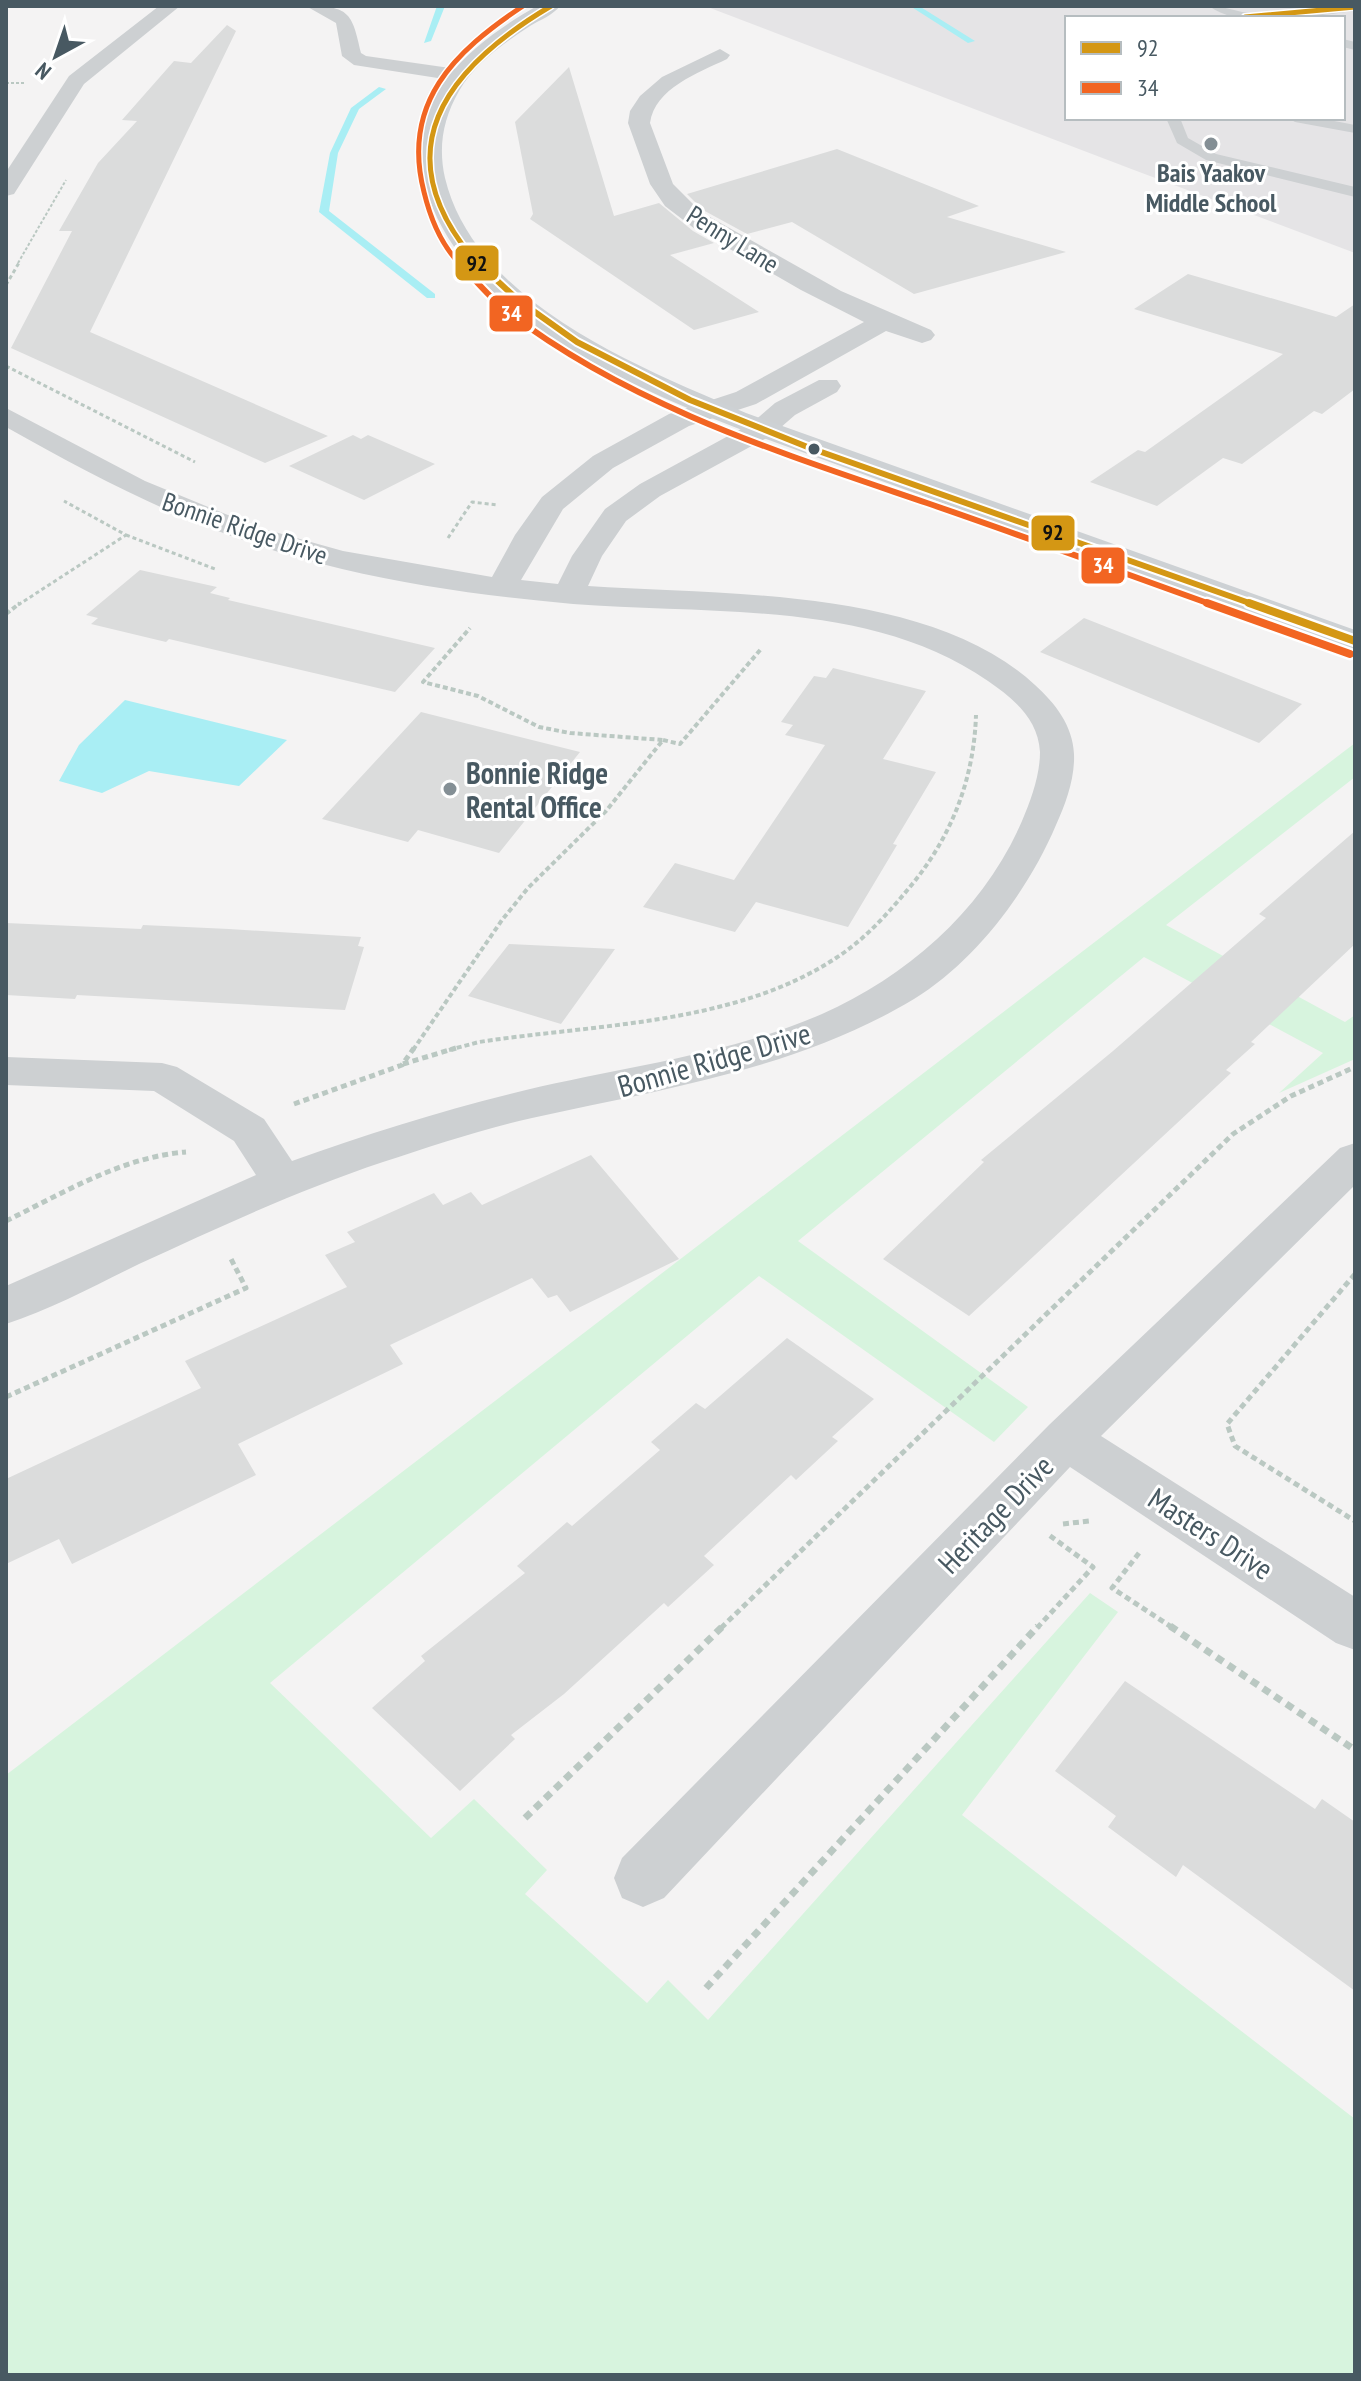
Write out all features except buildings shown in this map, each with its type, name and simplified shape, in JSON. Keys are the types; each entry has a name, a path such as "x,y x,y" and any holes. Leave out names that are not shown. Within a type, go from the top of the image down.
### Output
{"main road":[{"path":"551,6 494,41 457,75 440,107 429,140 431,178 446,222 477,264 517,299 574,338 637,374 762,429 1355,641"}],"street":[{"path":"6,189 16,157 76,80 171,6"},
{"path":"315,6 341,18 349,28 352,56 361,61 457,75"},
{"name":"Penny Lane","path":"720,55 671,80 649,98 638,113 665,191 712,229 806,283 883,322 922,335 894,350"},
{"path":"502,587 530,535 552,503 603,462 679,420 746,398 883,322"},
{"path":"569,594 587,556 615,515 650,490 762,429 785,409 853,372"},
{"name":"Bonnie Ridge Drive","path":"6,416 152,496 228,527 309,554 374,569 502,587 843,615 888,624 948,644 997,670 1035,703 1057,735 1057,770 1028,847 995,904 941,960 867,1010 782,1045 458,1123 283,1181 6,1306"},
{"path":"6,1071 162,1077 249,1130 283,1181"},
{"name":"Heritage Drive","path":"643,1878 1066,1439 1355,1159"},
{"name":"Masters Drive","path":"1066,1439 1355,1626"}],"lane":[{"path":"1215,6 1241,16"},
{"path":"1266,16 1355,7"},
{"path":"1174,120 1182,140 1211,157 1355,192"},
{"path":"1306,120 1355,129"}],"path":[{"path":"6,83 26,83"},
{"path":"6,285 66,181"},
{"path":"6,366 206,467"},
{"path":"60,498 126,535 185,560 228,573"},
{"path":"6,614 38,589 126,535"},
{"path":"457,626 471,628 423,682 476,695 506,714 542,728 593,734 637,734 680,744 761,649 774,649"},
{"path":"6,1221 82,1183 169,1151 212,1154 276,1111 476,1042 658,1019 745,1001 820,969 871,932 911,890 942,843 968,784 977,745 976,713 967,704"},
{"path":"402,1065 511,910 606,811 663,740"},
{"path":"525,1818 1233,1134 1278,1101 1355,1067"},
{"path":"6,1397 246,1288 226,1250"},
{"path":"1355,1274 1227,1424 1235,1446 1355,1521"},
{"path":"706,1988 1093,1567 1042,1530 1073,1521 1097,1521"},
{"path":"1135,1541 1144,1547 1112,1588 1355,1750"}],"shaded area":[{"name":"Bais Yaakov Middle School","path":"705,6 1355,6 1355,253 1134,170"}],"green space":[{"path":"1355,743 1355,777 1166,925 1345,1022 1355,1015 1355,1059 1279,1093 1323,1053 1144,957 798,1241 1028,1407 994,1442 759,1276 270,1683 431,1838 474,1799 547,1870 525,1894 647,2003 668,1980 708,2020 1090,1593 1118,1612 962,1815 1355,2119 1355,2375 6,2375 6,1775"}],"water":[{"path":"125,700 287,740 239,786 149,771 102,793 59,781 79,745"}],"waterway":[{"path":"427,41 441,6"},
{"path":"914,6 971,41"},
{"path":"382,89 355,108 334,153 324,212 431,296"}],"transit line":[{"name":"34","path":"523,6 479,37 442,76 420,122 417,148 425,198 442,240 455,259 502,307 561,350 629,387 703,421 779,451 1350,654"},
{"name":"92","path":"551,6 503,36 462,74 446,97 436,121 431,148 436,188 454,231 478,264 518,300 577,342 632,373 749,425 1355,641"},
{"name":"92","path":"1256,16 1355,7"}],"place":[{"name":"Bais Yaakov Middle School","path":"1211,144"},
{"name":"Bonnie Ridge Rental Office","path":"450,789"}]}
